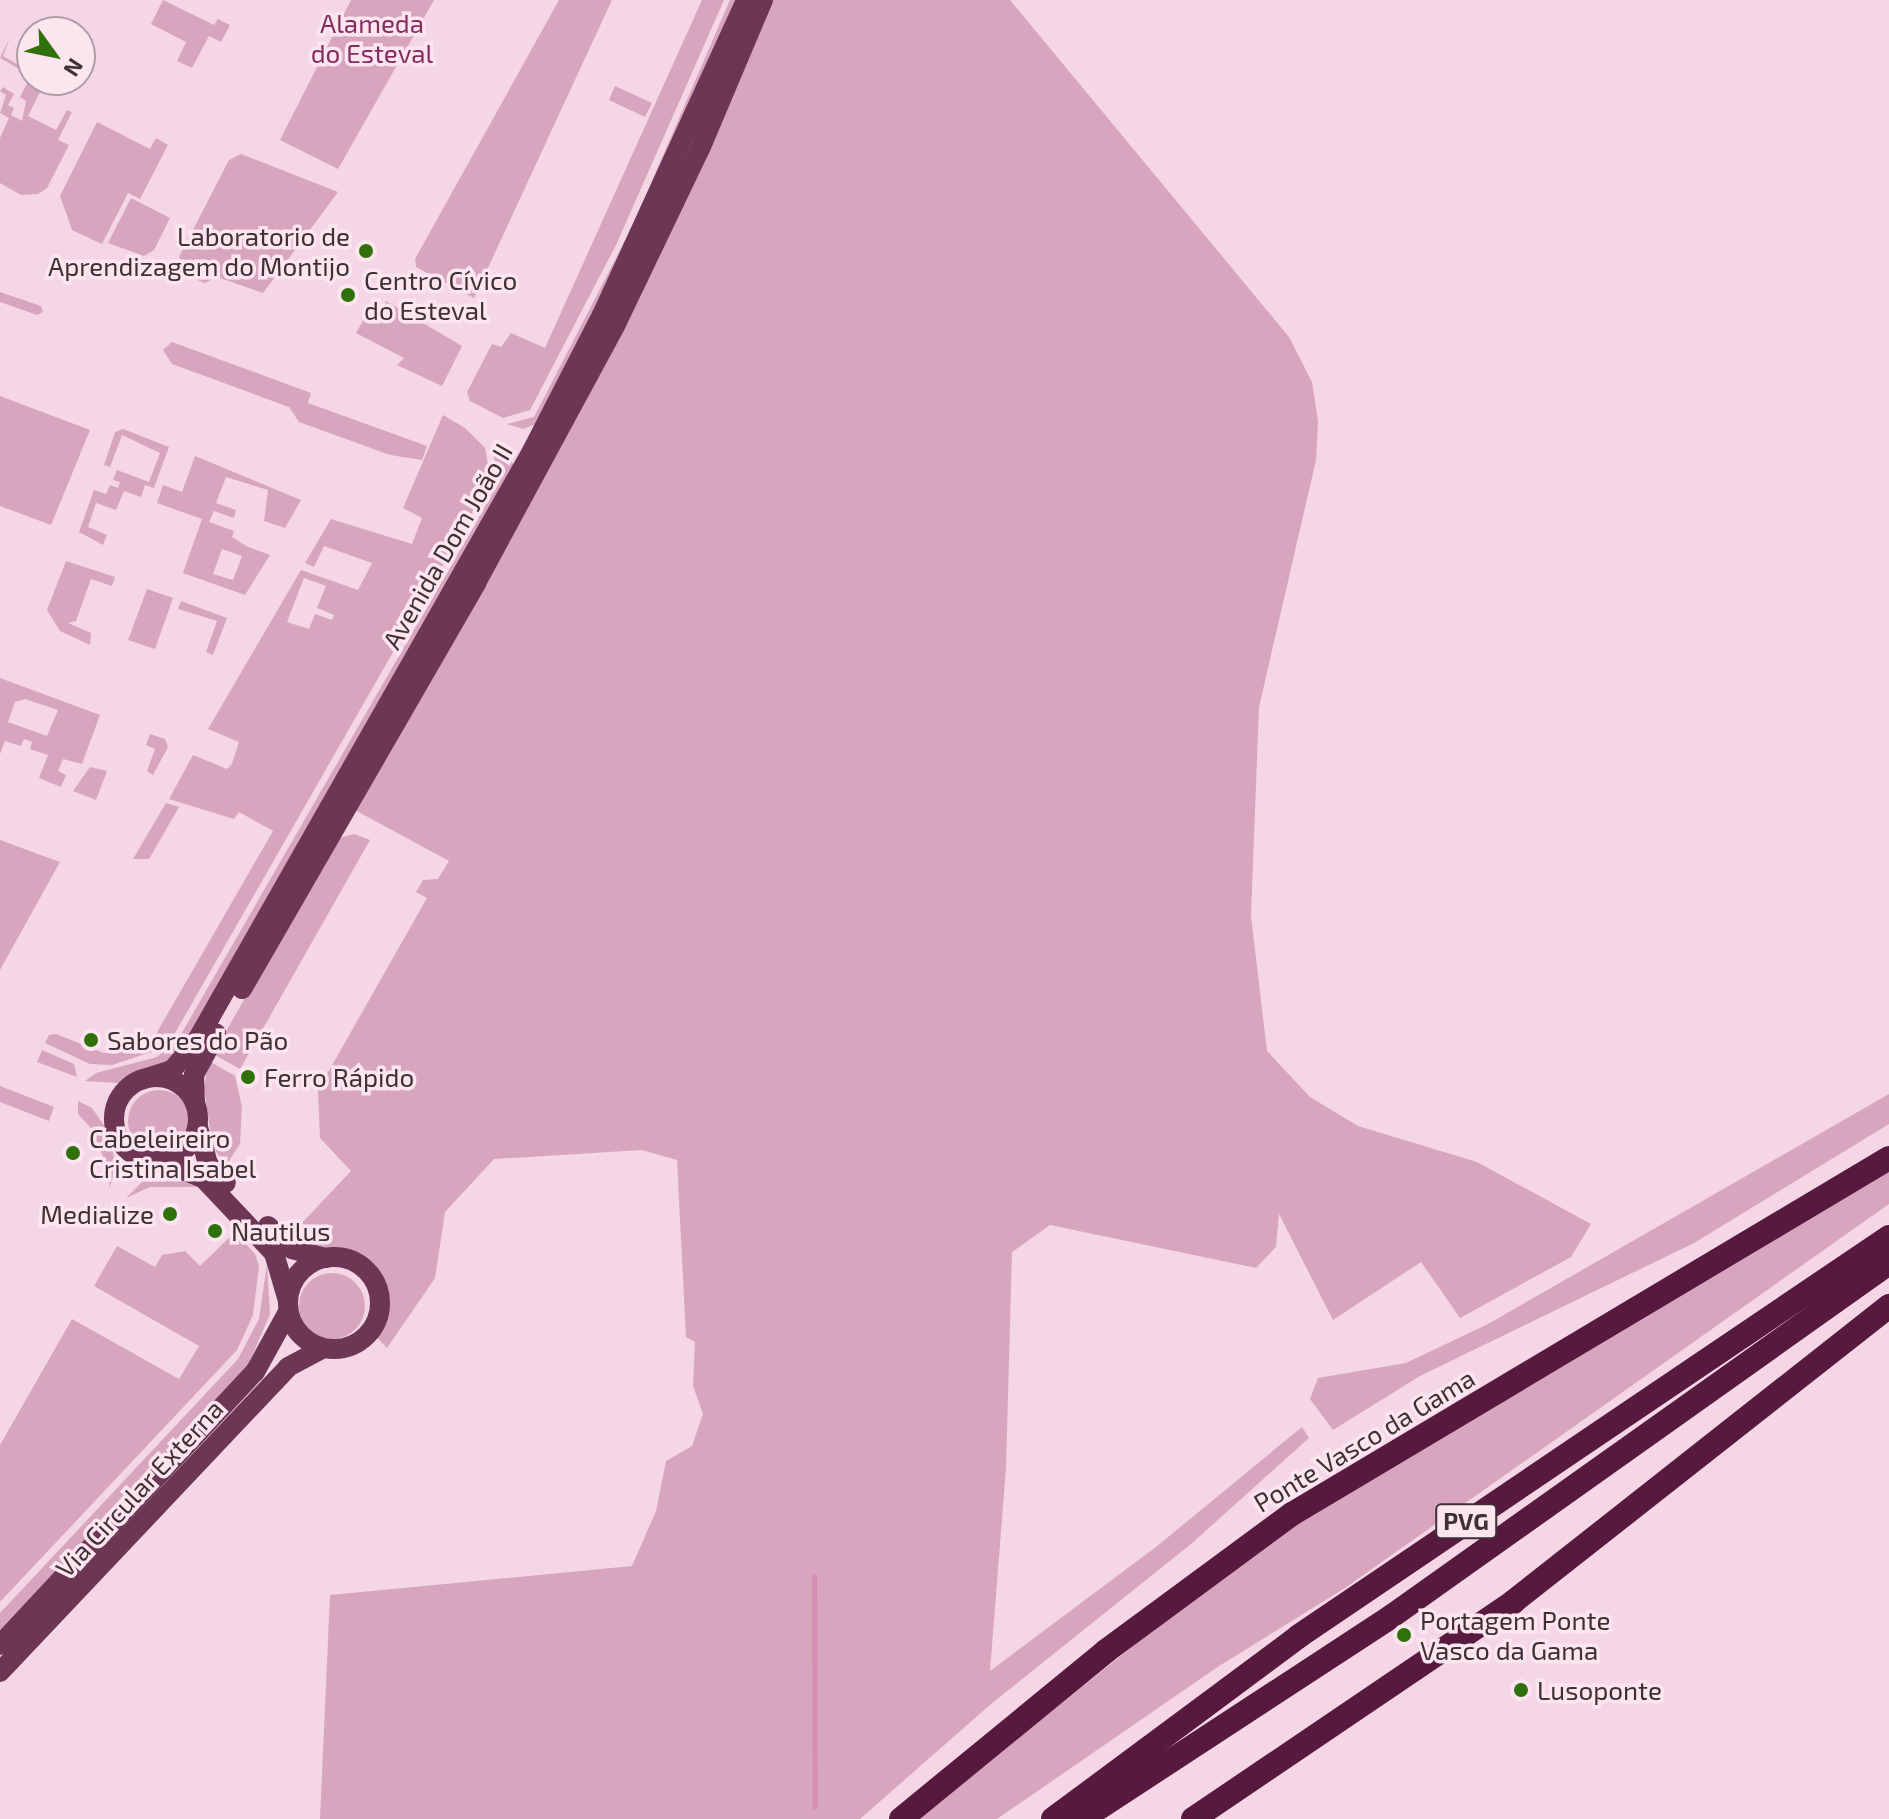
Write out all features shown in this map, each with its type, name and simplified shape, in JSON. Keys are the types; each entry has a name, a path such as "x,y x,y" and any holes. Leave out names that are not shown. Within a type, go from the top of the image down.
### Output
{"highway":[{"name":"Ponte Vasco da Gama","path":"901,1819 1106,1651 1292,1514 1889,1158"},
{"name":"PVG","path":"1053,1819 1174,1734 1288,1643 1889,1237"},
{"name":"PVG","path":"1082,1819 1392,1616 1889,1263"},
{"path":"1193,1819 1535,1586 1889,1306"}],"main road":[{"name":"Avenida Dom João II","path":"141,1080 172,1070 196,1042 531,453 623,272 746,0"},
{"name":"Avenida Dom João II","path":"195,1104 194,1075 204,1055 468,596 616,324 700,149 763,0"},
{"path":"167,1078 195,1104 208,1164 283,1243 362,1266 377,1288 380,1303 378,1318 361,1340 323,1348 300,1335 288,1307 274,1253 203,1178 160,1161 135,1156 114,1128 122,1093 141,1080 167,1078"},
{"path":"160,1161 188,1147 198,1127"},
{"path":"288,1307 299,1273 326,1258"},
{"name":"Via Circular Externa","path":"0,1645 255,1372 288,1307"},
{"name":"Via Circular Externa","path":"0,1672 288,1367 323,1348"}],"green space":[{"path":"163,0 214,25 218,19 230,25 221,42 209,36 192,68 177,61 186,42 151,24"},
{"name":"Alameda do Esteval","path":"351,0 434,0 338,169 280,140"},
{"path":"559,0 612,0 474,298 416,267 415,259"},
{"path":"702,0 724,0 617,243 530,410 503,418 470,401 467,392 492,344 501,347 511,333 545,348"},
{"path":"730,0 740,0 698,103 538,423 523,429 507,424 534,417 633,225"},
{"path":"771,0 1010,0 1289,337 1312,382 1318,421 1316,460 1259,707 1251,916 1267,1051 1310,1097 1358,1126 1477,1162 1591,1224 1571,1257 1460,1318 1421,1262 1333,1320 1279,1214 1276,1247 1256,1268 1050,1225 1012,1252 1006,1468 990,1671 1156,1547 1302,1427 1309,1438 1191,1544 991,1704 860,1819 320,1819 330,1595 632,1566 656,1511 666,1461 692,1446 703,1414 693,1386 695,1342 686,1337 677,1160 642,1150 494,1159 445,1212 435,1278 387,1348 371,1331 380,1303 371,1275 351,1260 283,1243 351,1171 320,1138 318,1090 427,898 416,892 423,880 438,879 449,861 353,809"},
{"path":"10,37 3,56 16,64 16,67 0,58"},
{"path":"615,86 652,103 645,117 609,100"},
{"path":"3,87 14,94 8,105 14,108 11,115 22,121 26,101 20,97 38,96 28,116 56,130 67,110 72,112 58,140 69,145 47,188 38,194 21,195 0,183 0,138 9,118 0,113 6,95 0,91"},
{"path":"97,122 150,149 156,138 168,145 140,199 128,193 102,244 72,230 60,196"},
{"path":"241,154 338,192 263,293 217,277 205,283 190,277 179,257 229,160"},
{"path":"131,198 170,218 154,250 144,256 108,243"},
{"path":"0,292 41,306 43,312 37,315 0,302"},
{"path":"386,301 462,346 442,386 397,365 404,358 356,333 368,312 377,317"},
{"path":"172,342 311,393 308,403 427,446 422,460 390,455 299,422 289,407 172,364 163,350"},
{"path":"0,396 90,430 51,525 0,506"},
{"path":"443,415 465,428 485,448 491,481 175,1033 157,1050 112,1065 90,1064 45,1043 49,1035 56,1034 104,1053 156,1034 273,831 239,812 234,819 169,799 193,755 227,769 232,764 239,742 208,729 301,570 358,590 372,563 324,546 314,567 305,563 331,519 412,544 422,518 403,508","holes":["304,578 326,586 317,608 334,615 332,620 315,614 309,629 287,622"]},
{"path":"123,429 169,447 154,488 145,485 141,497 124,491 116,510 96,503 88,527 107,535 103,545 79,532 94,490 106,494 110,485 118,488 120,482 113,480 117,470 149,482 160,453 122,435 110,467 104,465 115,432"},
{"path":"493,449 514,464 185,1048 166,1065 118,1083 85,1081 96,1073 157,1057 180,1036 498,484"},
{"path":"195,456 301,500 285,528 264,521 268,490 226,477 216,503 236,510 234,518 214,511 209,522 234,531 232,537 270,555 245,595 183,573 202,519 157,503 163,485 182,492","holes":["222,549 242,556 233,580 213,574"]},
{"path":"66,561 115,577 112,586 91,579 76,621 68,623 91,633 90,645 60,631 47,610"},
{"path":"147,589 173,598 155,649 128,640"},
{"path":"181,601 227,618 213,655 206,652 217,621 178,609"},
{"path":"0,678 100,715 82,764 63,759 58,771 66,775 61,787 39,778 48,755 30,749 32,742 24,739 21,746 5,741 0,754","holes":["25,699 58,710 47,736 8,722 15,702"]},
{"path":"150,734 165,739 168,747 153,775 147,771 155,749 146,745"},
{"path":"90,767 107,771 96,800 73,791"},
{"path":"166,803 179,807 149,859 133,859"},
{"path":"354,834 370,840 240,1069 213,1054 336,839"},
{"path":"0,840 60,862 0,970"},
{"path":"42,1050 74,1064 77,1077 37,1062"},
{"path":"209,1061 235,1076 242,1107 240,1144 225,1167 212,1144 204,1087"},
{"path":"0,1086 54,1107 49,1121 0,1102"},
{"path":"153,1090 165,1090 181,1099 188,1109 188,1133 181,1143 165,1152 153,1152 133,1138 128,1127 128,1115 142,1095"},
{"path":"1889,1094 1889,1124 1694,1243 1420,1376 1333,1430 1310,1399 1318,1378 1406,1363 1488,1324"},
{"path":"78,1101 92,1108 106,1128 117,1167 109,1188 110,1172 90,1127 78,1114"},
{"path":"1889,1165 1889,1204 1345,1588 1219,1666 997,1819 917,1819 1233,1566 1425,1439"},
{"path":"176,1174 200,1187 150,1187 126,1198 145,1179"},
{"path":"235,1232 255,1254 259,1266 253,1315 237,1350 0,1602 0,1445 72,1319 179,1379 199,1346 94,1286 117,1246 155,1267 162,1255 185,1251 200,1266"},
{"path":"267,1264 270,1314 247,1368 0,1630 0,1613 238,1359 259,1319"},
{"path":"332,1273 345,1276 355,1283 362,1293 365,1306 362,1319 355,1329 345,1336 332,1339 319,1336 309,1329 302,1319 299,1306 302,1293 309,1283 319,1276"}],"waterway":[{"path":"814,1576 815,1807"}],"place":[{"name":"Laboratorio de Aprendizagem do Montijo","path":"366,251"},
{"name":"Centro Cívico do Esteval","path":"348,295"},
{"name":"Sabores do Pão","path":"91,1040"},
{"name":"Ferro Rápido","path":"248,1077"},
{"name":"Cabeleireiro Cristina Isabel","path":"73,1153"},
{"name":"Medialize","path":"170,1214"},
{"name":"Nautilus","path":"215,1231"},
{"name":"Portagem Ponte Vasco da Gama","path":"1404,1635"},
{"name":"Lusoponte","path":"1521,1690"}]}
